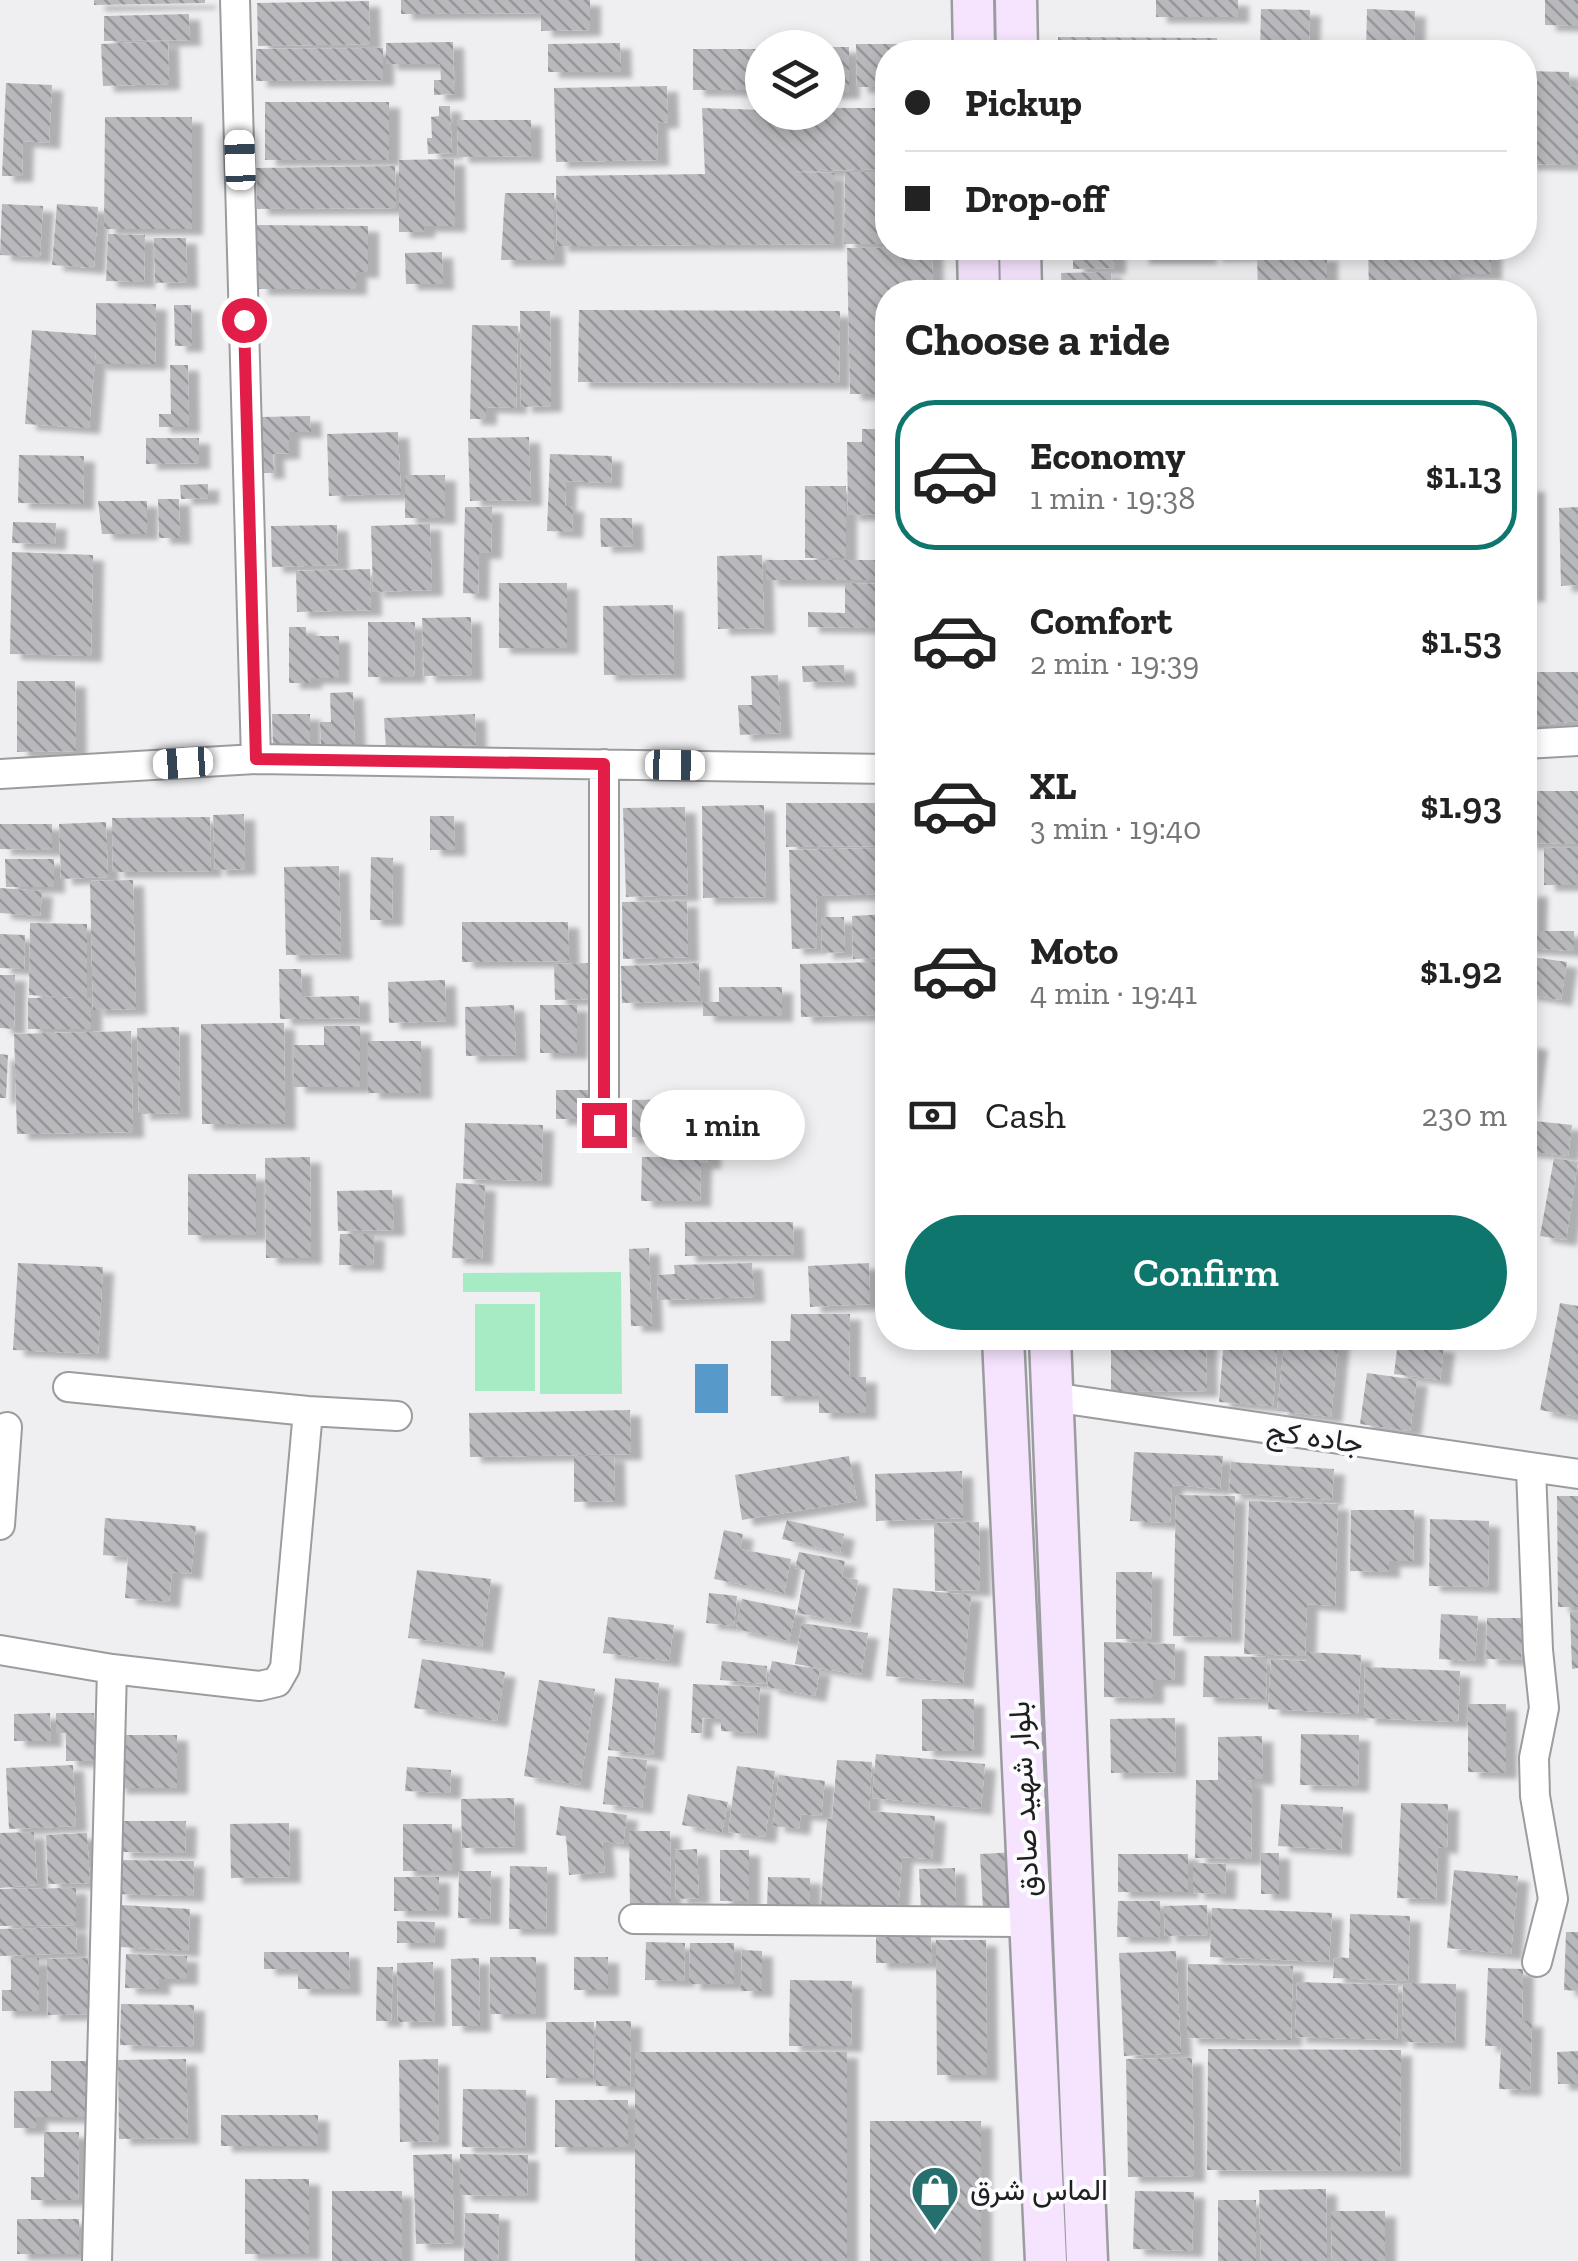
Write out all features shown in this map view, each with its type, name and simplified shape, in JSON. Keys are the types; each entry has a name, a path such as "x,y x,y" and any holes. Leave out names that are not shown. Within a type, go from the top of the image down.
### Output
{"main road":[{"path":"972,0 974,40"},
{"path":"1016,0 1017,40"},
{"name":"بلوار شهید صادق","path":"1003,1350 1046,2261"},
{"name":"بلوار شهید صادق","path":"1050,1350 1087,2261"}],"street":[{"path":"235,0 256,759"},
{"path":"1537,743 1578,741"},
{"path":"0,774 256,759 875,769"},
{"path":"604,764 604,1125"},
{"path":"68,1388 398,1416"},
{"name":"جاده کج","path":"1052,1398 1578,1474"},
{"path":"0,1650 112,1669 260,1686 276,1682 285,1668 308,1411"},
{"path":"0,1525 7,1427"},
{"path":"1531,1469 1544,1708 1534,1758 1535,1796 1553,1899 1537,1962"},
{"path":"97,2261 112,1669"},
{"path":"634,1918 1030,1922"}],"green space":[{"path":"621,1272 622,1394 540,1394 540,1292 463,1292 463,1273"},
{"path":"475,1304 535,1304 535,1391 475,1391"}],"water":[{"path":"695,1364 728,1364 728,1413 695,1413"}],"building":[{"path":"94,0 205,0 205,3 94,5"},
{"path":"401,0 590,0 590,30 541,31 541,13 401,14"},
{"path":"1156,0 1238,0 1238,17 1156,17"},
{"path":"1545,0 1578,0 1578,26 1545,25"},
{"path":"369,1 370,44 258,46 257,3"},
{"path":"1261,9 1310,10 1309,40 1260,40"},
{"path":"1367,9 1415,11 1414,40 1366,40"},
{"path":"189,14 190,40 104,41 104,16"},
{"path":"1058,37 1217,38 1217,40"},
{"path":"168,41 169,84 103,86 101,44"},
{"path":"453,42 454,94 434,95 434,80 441,80 440,64 386,64 386,43"},
{"path":"620,43 621,72 548,72 548,44"},
{"path":"856,44 875,44 875,87 857,87"},
{"path":"845,47 849,47 849,93 845,93"},
{"path":"383,48 383,80 256,81 256,49"},
{"path":"693,49 745,49 745,90 693,90"},
{"path":"1537,71 1569,72 1569,87 1578,87 1578,165 1537,164"},
{"path":"6,83 52,85 49,143 23,141 22,176 2,176"},
{"path":"667,86 668,122 657,123 658,160 556,162 554,88"},
{"path":"265,102 389,102 389,160 265,160"},
{"path":"439,106 450,106 452,153 428,154 431,117 439,116"},
{"path":"702,108 745,109 745,130 845,130 845,108 875,108 875,169 788,172 834,173 834,244 557,246 556,176 705,174"},
{"path":"105,117 192,117 192,229 104,229"},
{"path":"457,120 531,120 531,156 458,157"},
{"path":"454,159 455,226 424,226 424,232 399,232 399,160"},
{"path":"395,166 396,208 257,209 256,168"},
{"path":"845,172 875,172 875,244 844,244"},
{"path":"505,193 554,193 554,260 501,260"},
{"path":"2,204 43,206 40,257 0,255"},
{"path":"57,204 98,207 94,268 52,265"},
{"path":"257,225 368,226 368,272 356,272 356,289 257,289"},
{"path":"108,234 145,235 144,282 106,281"},
{"path":"154,238 186,238 187,282 155,283"},
{"path":"847,248 875,248 875,260 932,260 933,280 875,280 875,394 850,394"},
{"path":"442,252 443,284 406,284 405,253"},
{"path":"1073,260 1115,260 1115,268 1073,269"},
{"path":"1257,260 1327,260 1327,280 1258,280"},
{"path":"1368,260 1491,260 1491,274 1451,274 1451,280 1369,280"},
{"path":"1111,272 1111,280 1061,280 1061,273"},
{"path":"96,303 156,304 155,364 96,364 96,349 89,428 25,424 32,330 96,335"},
{"path":"174,305 191,305 192,346 175,346"},
{"path":"579,310 840,311 839,383 578,382"},
{"path":"520,311 550,311 551,406 521,407"},
{"path":"472,325 518,326 516,408 486,407 486,419 470,419"},
{"path":"170,365 188,365 189,427 159,427 159,414 171,414"},
{"path":"310,416 311,432 289,432 289,453 273,454 274,473 262,473 261,417"},
{"path":"862,429 875,429 875,514 848,515 847,442 862,442"},
{"path":"398,432 401,494 329,496 327,434"},
{"path":"529,437 531,500 470,501 468,438"},
{"path":"146,438 199,438 199,463 146,464"},
{"path":"550,454 612,456 611,483 566,481 565,506 573,506 572,532 547,531"},
{"path":"19,455 84,456 83,504 18,503"},
{"path":"405,475 445,475 445,518 405,518"},
{"path":"208,484 208,498 181,499 180,485"},
{"path":"805,486 846,486 846,558 805,558"},
{"path":"158,499 179,499 180,538 159,538"},
{"path":"98,501 147,501 147,534 102,534"},
{"path":"465,507 492,507 491,553 479,553 478,594 463,593"},
{"path":"1578,507 1578,585 1561,586 1559,508"},
{"path":"600,518 632,518 633,546 601,547"},
{"path":"13,522 56,523 55,544 12,543"},
{"path":"430,524 432,590 373,592 371,526"},
{"path":"337,525 338,565 272,567 271,526"},
{"path":"12,552 93,555 91,656 10,654"},
{"path":"762,555 764,628 718,629 717,556"},
{"path":"766,560 875,560 875,580 766,580"},
{"path":"370,569 371,610 297,612 296,571"},
{"path":"499,583 567,583 567,648 499,648"},
{"path":"845,583 875,584 875,628 808,627 808,612 845,613"},
{"path":"673,605 674,674 604,675 603,606"},
{"path":"471,617 472,675 424,676 422,618"},
{"path":"368,622 415,622 414,677 368,677"},
{"path":"289,627 306,627 306,636 339,636 339,678 289,683"},
{"path":"844,665 845,681 803,682 802,666"},
{"path":"1537,672 1578,672 1578,721 1537,725"},
{"path":"778,675 781,733 740,735 738,705 752,705 751,676"},
{"path":"17,681 75,681 76,751 17,752"},
{"path":"353,692 355,746 321,747 320,722 331,722 330,693"},
{"path":"272,714 310,714 310,748 273,748"},
{"path":"475,714 476,745 386,748 384,718"},
{"path":"1537,791 1578,791 1578,844 1537,843"},
{"path":"786,803 875,803 875,846 786,847"},
{"path":"764,805 766,897 703,898 702,806"},
{"path":"685,807 688,895 626,897 623,808"},
{"path":"244,814 245,869 215,870 213,815"},
{"path":"430,816 454,816 455,850 430,850"},
{"path":"210,817 211,871 113,872 112,818"},
{"path":"106,822 108,877 61,879 59,824"},
{"path":"0,824 52,824 52,850 0,849"},
{"path":"875,848 875,894 816,896 817,948 792,949 789,850"},
{"path":"1544,848 1578,848 1578,885 1544,885"},
{"path":"371,857 393,858 392,920 370,920"},
{"path":"5,859 54,859 54,887 6,887"},
{"path":"339,866 341,954 286,955 284,867"},
{"path":"133,880 136,1009 93,1010 90,881"},
{"path":"0,888 42,891 40,916 0,913"},
{"path":"687,901 688,957 623,959 622,902"},
{"path":"875,915 875,958 853,959 852,916"},
{"path":"821,917 844,917 845,952 822,953"},
{"path":"462,922 568,922 569,961 462,962"},
{"path":"30,923 87,924 91,1029 28,1029 28,998 77,998 29,995"},
{"path":"1537,931 1574,931 1574,951 1537,949"},
{"path":"0,934 25,935 24,969 0,968"},
{"path":"1537,958 1567,962 1561,1000 1537,996"},
{"path":"875,962 875,1015 801,1017 800,964"},
{"path":"590,963 591,999 555,1000 554,964"},
{"path":"699,963 700,1001 622,1003 621,966"},
{"path":"279,969 301,969 302,997 359,996 360,1018 280,1019"},
{"path":"0,975 15,975 14,1029 0,1028"},
{"path":"445,980 446,1021 389,1023 388,982"},
{"path":"719,987 782,987 782,1016 703,1016 703,1002 719,1002"},
{"path":"514,1005 516,1055 466,1056 465,1007"},
{"path":"540,1005 577,1005 577,1053 540,1053"},
{"path":"284,1023 285,1124 202,1124 201,1024"},
{"path":"324,1026 360,1026 360,1087 294,1087 294,1045 324,1045"},
{"path":"179,1027 180,1113 139,1114 137,1028"},
{"path":"131,1031 133,1132 17,1134 14,1034"},
{"path":"368,1041 421,1041 421,1093 368,1093"},
{"path":"0,1054 8,1055 6,1098 0,1098"},
{"path":"556,1090 595,1090 595,1119 556,1119"},
{"path":"698,1099 698,1137 625,1137 625,1100"},
{"path":"1537,1121 1572,1125 1568,1156 1537,1152"},
{"path":"465,1123 543,1125 541,1181 463,1179"},
{"path":"681,1147 710,1147 710,1163 701,1163 700,1201 641,1201 642,1157 681,1157"},
{"path":"310,1157 311,1258 266,1258 265,1158"},
{"path":"1554,1158 1578,1162 1566,1240 1540,1236"},
{"path":"188,1174 256,1174 256,1235 188,1235"},
{"path":"456,1183 485,1185 482,1259 452,1258"},
{"path":"392,1190 394,1230 338,1231 337,1191"},
{"path":"685,1222 793,1222 794,1255 685,1256"},
{"path":"340,1234 374,1234 373,1265 339,1265"},
{"path":"649,1248 652,1326 631,1326 629,1249"},
{"path":"18,1263 103,1267 98,1354 13,1350"},
{"path":"752,1263 754,1297 658,1300 657,1275 675,1274 674,1265"},
{"path":"869,1263 870,1304 810,1307 808,1266"},
{"path":"1560,1303 1578,1306 1578,1417 1540,1410"},
{"path":"791,1314 850,1314 849,1377 866,1377 866,1413 819,1413 819,1396 771,1396 771,1341 790,1341"},
{"path":"1111,1350 1206,1350 1207,1391 1111,1392"},
{"path":"1223,1350 1277,1350 1273,1406 1219,1402"},
{"path":"1284,1350 1338,1350 1331,1417 1277,1411"},
{"path":"1397,1350 1444,1350 1440,1380 1394,1374"},
{"path":"1367,1373 1417,1380 1410,1431 1360,1424"},
{"path":"630,1410 631,1454 470,1457 469,1413"},
{"path":"1134,1452 1223,1456 1220,1489 1172,1485 1170,1523 1130,1521"},
{"path":"574,1456 614,1456 615,1501 574,1502"},
{"path":"849,1456 857,1501 742,1520 735,1475"},
{"path":"1231,1462 1334,1469 1332,1500 1229,1493"},
{"path":"962,1471 963,1518 876,1521 875,1474"},
{"path":"1176,1495 1235,1496 1231,1637 1173,1636"},
{"path":"1557,1496 1578,1496 1578,1607 1558,1607"},
{"path":"1249,1501 1338,1504 1335,1606 1307,1604 1305,1656 1244,1654"},
{"path":"1351,1510 1414,1510 1413,1561 1389,1561 1389,1572 1350,1571"},
{"path":"105,1518 196,1526 191,1574 172,1572 169,1602 125,1598 128,1557 103,1555"},
{"path":"1430,1519 1489,1521 1488,1587 1429,1586"},
{"path":"787,1520 844,1534 840,1553 782,1539"},
{"path":"979,1522 980,1590 935,1591 934,1523"},
{"path":"724,1530 743,1534 740,1549 791,1559 784,1593 714,1579"},
{"path":"799,1552 845,1561 842,1577 858,1580 850,1623 797,1613 805,1570 795,1568"},
{"path":"417,1570 491,1579 482,1647 408,1638"},
{"path":"1116,1572 1152,1572 1151,1639 1116,1639"},
{"path":"893,1588 971,1595 963,1683 886,1676"},
{"path":"709,1593 737,1596 734,1626 706,1623"},
{"path":"742,1599 796,1610 789,1641 736,1629"},
{"path":"1570,1612 1578,1612 1578,1668 1572,1669"},
{"path":"1441,1614 1478,1616 1475,1661 1439,1659"},
{"path":"608,1617 674,1625 669,1661 603,1653"},
{"path":"1487,1618 1523,1618 1521,1660 1486,1659"},
{"path":"802,1623 868,1633 861,1675 795,1664"},
{"path":"1104,1642 1175,1644 1174,1680 1153,1680 1153,1698 1104,1697"},
{"path":"1307,1652 1361,1655 1358,1714 1268,1709 1271,1659 1307,1661"},
{"path":"1204,1656 1267,1657 1266,1699 1203,1697"},
{"path":"422,1659 505,1672 497,1721 414,1708"},
{"path":"722,1661 767,1666 766,1684 720,1680"},
{"path":"772,1661 820,1670 815,1696 767,1687"},
{"path":"1365,1667 1460,1671 1458,1722 1364,1718"},
{"path":"615,1678 659,1683 653,1755 608,1750"},
{"path":"539,1680 595,1689 580,1785 524,1776"},
{"path":"693,1684 760,1687 757,1733 721,1731 721,1719 702,1718 702,1733 691,1733"},
{"path":"922,1699 974,1699 973,1751 922,1751"},
{"path":"1468,1704 1506,1704 1506,1773 1468,1772"},
{"path":"50,1713 51,1741 14,1741 14,1714"},
{"path":"56,1713 94,1713 95,1761 66,1761 66,1733 56,1733"},
{"path":"1175,1718 1176,1772 1111,1773 1110,1719"},
{"path":"1301,1734 1359,1735 1358,1786 1300,1785"},
{"path":"115,1735 177,1735 177,1788 115,1788"},
{"path":"1262,1736 1263,1779 1240,1779 1252,1781 1251,1859 1195,1858 1196,1780 1218,1780 1218,1737"},
{"path":"876,1754 985,1764 981,1809 872,1798"},
{"path":"608,1756 647,1760 642,1808 603,1804"},
{"path":"837,1760 872,1762 869,1811 935,1816 932,1859 902,1857 898,1911 821,1906 827,1819 832,1819"},
{"path":"73,1765 76,1826 9,1829 6,1768"},
{"path":"737,1766 775,1771 765,1837 728,1832"},
{"path":"407,1767 451,1770 450,1793 405,1791"},
{"path":"779,1775 825,1781 821,1816 801,1814 799,1829 773,1826"},
{"path":"688,1794 728,1802 722,1832 682,1825"},
{"path":"514,1798 515,1847 462,1848 461,1799"},
{"path":"1401,1803 1448,1804 1447,1848 1438,1847 1436,1899 1397,1898"},
{"path":"1281,1804 1343,1807 1341,1850 1278,1846"},
{"path":"560,1806 627,1815 623,1844 602,1841 605,1872 569,1875 566,1836 556,1835"},
{"path":"120,1821 186,1821 185,1853 120,1852"},
{"path":"289,1823 290,1877 231,1878 230,1824"},
{"path":"403,1824 452,1824 452,1871 403,1871"},
{"path":"629,1831 670,1831 671,1908 630,1908"},
{"path":"34,1832 37,1885 0,1888 0,1833"},
{"path":"87,1833 90,1883 48,1884 46,1835"},
{"path":"697,1849 699,1898 676,1899 675,1850"},
{"path":"720,1850 749,1850 749,1901 720,1901"},
{"path":"1018,1852 1021,1909 983,1910 980,1854"},
{"path":"1261,1853 1279,1853 1279,1894 1261,1894"},
{"path":"1118,1854 1188,1854 1188,1892 1118,1892"},
{"path":"117,1860 194,1861 193,1896 116,1894"},
{"path":"1193,1863 1226,1864 1225,1894 1193,1893"},
{"path":"510,1866 547,1867 546,1929 509,1929"},
{"path":"955,1868 956,1910 921,1911 919,1869"},
{"path":"1454,1870 1518,1876 1511,1954 1447,1948"},
{"path":"459,1871 491,1871 490,1919 458,1918"},
{"path":"394,1877 439,1877 439,1911 394,1911"},
{"path":"768,1877 810,1878 810,1909 767,1907"},
{"path":"76,1888 76,1925 0,1926 0,1889"},
{"path":"1118,1901 1160,1901 1160,1937 1117,1937"},
{"path":"122,1905 190,1909 188,1951 120,1947"},
{"path":"1207,1905 1208,1935 1165,1936 1164,1906"},
{"path":"1212,1908 1332,1913 1329,1962 1210,1957"},
{"path":"1350,1914 1410,1916 1408,1981 1333,1978 1334,1957 1349,1958"},
{"path":"397,1921 435,1922 434,1943 397,1943"},
{"path":"76,1927 77,1953 0,1956 0,1929"},
{"path":"1566,1932 1578,1932 1578,1991 1564,1990"},
{"path":"931,1936 932,1963 876,1963 876,1937"},
{"path":"936,1940 986,1940 987,2075 937,2075"},
{"path":"646,1942 685,1943 684,1981 645,1980"},
{"path":"690,1943 734,1943 734,1984 689,1984"},
{"path":"742,1950 762,1951 762,1991 741,1991"},
{"path":"1176,1951 1181,2053 1124,2056 1119,1953"},
{"path":"264,1952 349,1952 350,1989 298,1989 298,1969 264,1969"},
{"path":"126,1954 187,1956 187,1979 159,1979 159,1989 125,1988"},
{"path":"490,1957 536,1957 536,2014 490,2014"},
{"path":"574,1957 608,1957 608,1990 574,1990"},
{"path":"11,1958 39,1958 39,2011 2,2011 2,1990 11,1990"},
{"path":"88,1958 89,2014 48,2015 47,1959"},
{"path":"479,1958 480,2026 452,2026 451,1959"},
{"path":"433,1962 435,2021 398,2022 397,1963"},
{"path":"1188,1964 1293,1966 1291,2040 1187,2038"},
{"path":"377,1967 393,1967 391,2021 376,2021"},
{"path":"1488,1968 1523,1969 1522,2021 1532,2021 1530,2090 1499,2089 1501,2046 1485,2046"},
{"path":"790,1980 852,1981 851,2046 789,2046"},
{"path":"1297,1982 1398,1985 1397,2040 1295,2037"},
{"path":"1403,1983 1456,1984 1455,2043 1402,2042"},
{"path":"121,2004 194,2005 193,2047 120,2045"},
{"path":"596,2021 631,2021 630,2086 596,2086"},
{"path":"546,2022 594,2022 593,2078 546,2078"},
{"path":"1208,2049 1401,2050 1400,2171 1207,2170"},
{"path":"1578,2051 1578,2084 1558,2084 1557,2052"},
{"path":"635,2052 847,2052 847,2261 635,2261"},
{"path":"1192,2058 1194,2176 1128,2177 1126,2059"},
{"path":"186,2059 188,2138 119,2139 118,2060"},
{"path":"438,2059 439,2141 400,2142 399,2060"},
{"path":"51,2061 86,2061 87,2117 36,2117 36,2128 14,2128 14,2091 51,2091"},
{"path":"463,2089 526,2090 525,2148 462,2147"},
{"path":"555,2100 628,2100 628,2147 555,2147"},
{"path":"221,2115 318,2115 318,2146 221,2146"},
{"path":"870,2121 981,2121 981,2261 870,2261"},
{"path":"44,2132 79,2132 78,2200 31,2200 31,2177 44,2177"},
{"path":"452,2154 454,2243 416,2244 413,2155"},
{"path":"460,2154 528,2155 527,2196 460,2195"},
{"path":"245,2179 309,2179 309,2254 245,2254"},
{"path":"1326,2189 1327,2261 1261,2261 1259,2190"},
{"path":"332,2191 402,2191 402,2261 332,2261"},
{"path":"1135,2191 1194,2192 1192,2251 1133,2249"},
{"path":"1218,2200 1256,2200 1256,2261 1218,2261"},
{"path":"1331,2211 1385,2211 1385,2261 1332,2261"},
{"path":"465,2213 499,2214 498,2261 464,2261"},
{"path":"17,2219 79,2219 79,2254 17,2254"}],"place":[{"name":"الماس شرق","path":"935,2232"}],"route":[{"path":"244,320 256,759 604,764 604,1125"}]}
